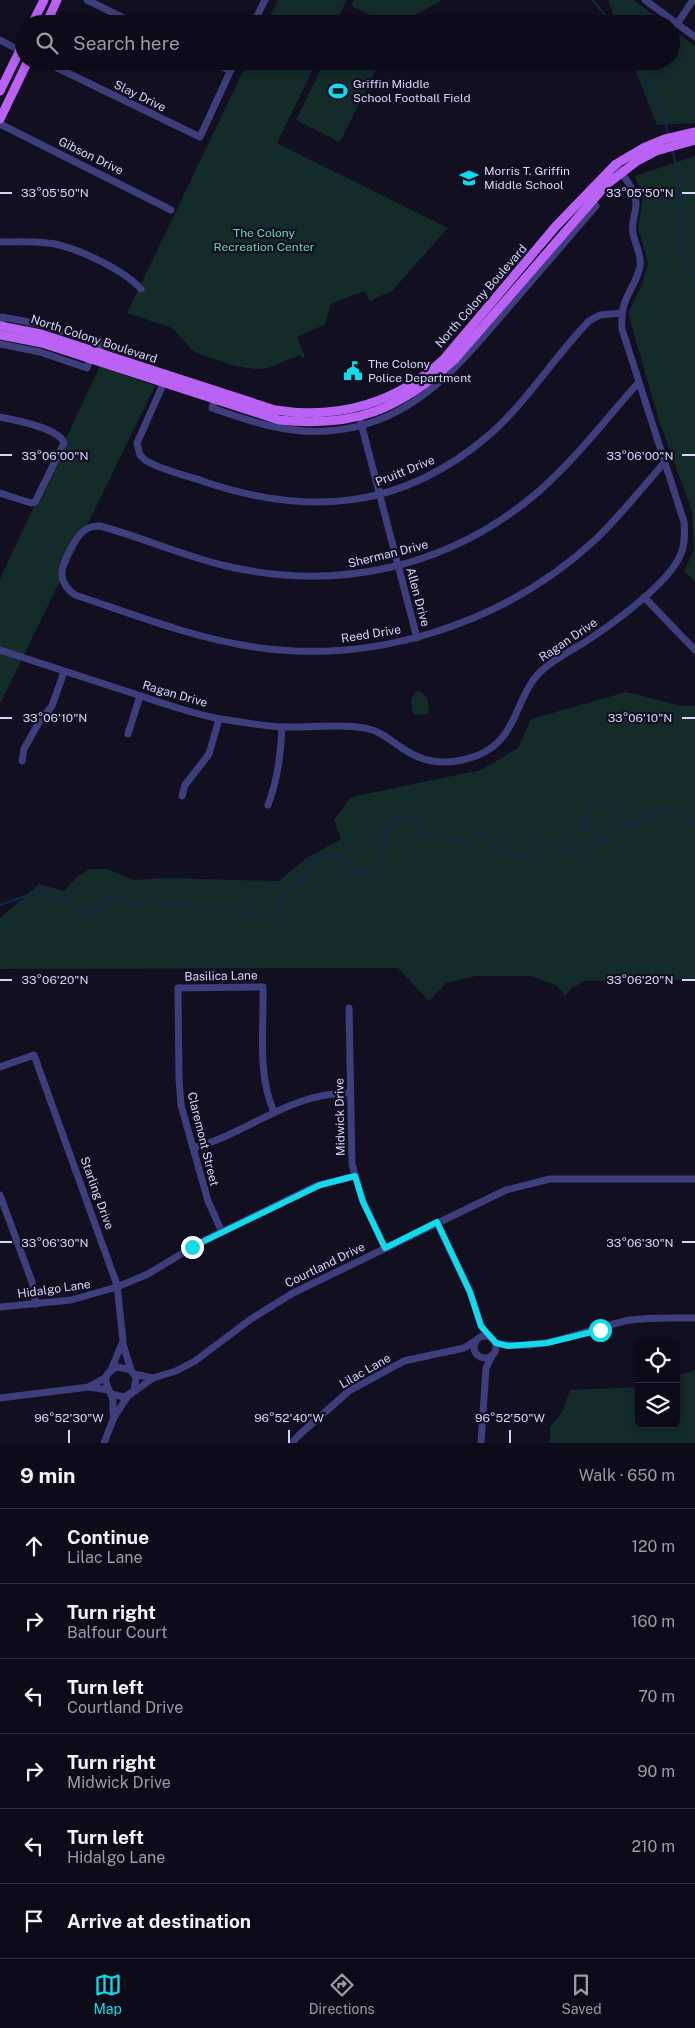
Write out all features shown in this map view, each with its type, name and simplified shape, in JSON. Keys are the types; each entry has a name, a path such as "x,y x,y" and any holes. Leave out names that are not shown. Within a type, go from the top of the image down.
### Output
{"main road":[{"path":"36,15 44,0"},
{"path":"50,15 57,0"},
{"path":"0,91 15,63"},
{"path":"0,119 24,70"},
{"name":"North Colony Boulevard","path":"0,329 90,359 275,410 306,413 335,412 360,417 382,400 409,387 438,364 556,226 616,164 643,148 665,139 695,132"},
{"name":"North Colony Boulevard","path":"0,329 41,334 99,353 215,400 279,420 307,423 360,417 410,396 433,380 454,360 592,202 621,173 656,151 695,140"}],"street":[{"path":"87,0 118,15"},
{"path":"255,0 264,2 258,15"},
{"path":"645,0 665,15"},
{"path":"680,20 693,0"},
{"path":"680,26 695,38"},
{"path":"0,40 15,45"},
{"name":"Slay Drive","path":"62,70 200,137 230,70"},
{"name":"Gibson Drive","path":"0,124 171,210"},
{"name":"Ragan Drive","path":"0,650 140,696 219,718 282,727 353,726 368,729 383,734 405,750 427,760 456,761 476,756 492,746 510,729 527,691 541,672 604,629 644,597 672,569 679,558 685,540 684,522 625,342 621,313 623,303 637,275 640,264 640,252 632,230 636,204 635,197 616,164"},
{"path":"0,242 48,243 73,249 132,278 141,289"},
{"name":"Pruitt Drive","path":"165,379 137,443 140,455 151,464 230,490 277,501 334,502 380,495 421,479 456,461 499,425 589,321 600,315 621,313"},
{"path":"0,344 40,352 87,368 90,359"},
{"name":"Sherman Drive","path":"69,553 84,530 100,526 221,565 265,574 338,577 398,566 437,554 463,542 514,511 539,491 559,471 638,383"},
{"name":"Allen Drive","path":"360,417 417,638"},
{"path":"0,418 39,427 62,438 64,447 35,502 32,504 0,493"},
{"name":"Reed Drive","path":"69,553 61,574 67,589 75,595 212,639 243,645 306,651 375,646 417,638 487,612 535,587 597,538 664,463"},
{"path":"644,597 695,650"},
{"path":"22,761 24,749 52,706 64,672"},
{"path":"128,734 140,696"},
{"path":"182,796 185,785 209,754 219,718"},
{"path":"268,805 277,782 282,753 282,727"},
{"name":"Basilica Lane","path":"178,988 264,987 264,1082 274,1112"},
{"name":"Claremont Street","path":"178,988 179,1090 208,1202 222,1232"},
{"name":"Midwick Drive","path":"349,1008 351,1146 355,1176 363,1202 385,1248"},
{"name":"Starling Drive","path":"0,1067 34,1055 108,1254 117,1287 122,1318 123,1343 132,1372"},
{"path":"193,1148 209,1143 308,1098 350,1093"},
{"name":"Hidalgo Lane","path":"0,1307 79,1298 117,1287 144,1276 189,1248 320,1185 355,1176"},
{"name":"Courtland Drive","path":"129,1395 153,1378 193,1362 272,1305 486,1198 535,1181 550,1179 695,1179"},
{"path":"0,1195 32,1282 36,1304"},
{"path":"437,1222 470,1292 481,1326 481,1338 474,1351 482,1358 486,1368"},
{"path":"482,1358 494,1350 508,1346 547,1343 630,1320 695,1318"},
{"path":"481,1338 494,1350"},
{"name":"Lilac Lane","path":"292,1443 306,1428 357,1386 404,1361 464,1348 481,1338"},
{"name":"Starling Drive","path":"108,1375 123,1343"},
{"name":"Lilac Lane","path":"464,1348 474,1351"},
{"path":"481,1443 486,1368 494,1350"},
{"path":"89,1387 118,1367 153,1378"},
{"path":"104,1443 114,1417 136,1387 132,1372"},
{"path":"108,1375 114,1417"},
{"path":"0,1398 89,1387 109,1392 119,1398 129,1395"}],"green space":[{"path":"278,0 347,0 340,15 270,15"},
{"path":"354,0 442,0 416,15 370,15 351,6"},
{"path":"608,0 634,0 653,15 614,15"},
{"path":"680,35 695,46 695,123 657,125 636,70 680,70"},
{"name":"The Colony Recreation Center","path":"244,70 313,70 277,143 448,228 392,291 370,301 364,291 331,304 324,325 297,337 305,357 302,358 300,355 268,368 255,369 234,366 194,352 169,327 127,313"},
{"name":"Griffin Middle School Football Field","path":"321,70 376,70 340,142 296,120"},
{"path":"695,156 695,582 684,571 694,550 692,511 658,418 628,313 642,284 648,263 638,228 643,195 635,176"},
{"path":"100,366 155,386 0,704 0,579"},
{"path":"415,692 422,692 428,700 429,714 413,715 411,700"},
{"path":"626,692 681,706 695,706 695,980 584,981 572,988 565,996 558,986 531,976 476,976 446,983 429,1001 398,968 0,969 0,918 39,884 64,891 78,876 90,869 107,869 134,880 166,878 279,881 305,859 341,839 334,820 351,797 481,770 518,748 531,719"},
{"path":"695,1370 695,1443 550,1443 550,1427 562,1412 570,1390 635,1387 635,1428 680,1428 680,1375"}],"waterway":[{"path":"593,0 605,15"},
{"path":"644,70 650,80 669,135"},
{"path":"672,149 680,182 678,249 693,274 695,284"},
{"path":"0,905 39,891 55,899 71,900 86,914 102,908 104,898 120,899 135,905 155,900 178,906 225,907 261,916 275,916 280,899 284,894 309,873 316,862 324,857 330,855 341,856 349,863 356,875 378,874 387,828 398,817 417,820 420,833 431,836 450,836 467,842 480,833 495,842 501,850 536,857 539,847 554,843 564,844 571,854 582,846 607,840 581,827 589,815 587,803 595,800 608,806 632,828 636,819 643,822 659,808 669,812 684,812 695,828"}],"place":[{"name":"Griffin Middle School Football Field","path":"338,91"},
{"name":"Morris T. Griffin Middle School","path":"469,178"},
{"name":"The Colony Police Department","path":"353,371"}],"route":[{"path":"192,1247 320,1185 333,1180 355,1176 363,1202 385,1248 437,1222 470,1292 481,1326 496,1343 508,1346 547,1343 600,1330"}]}
